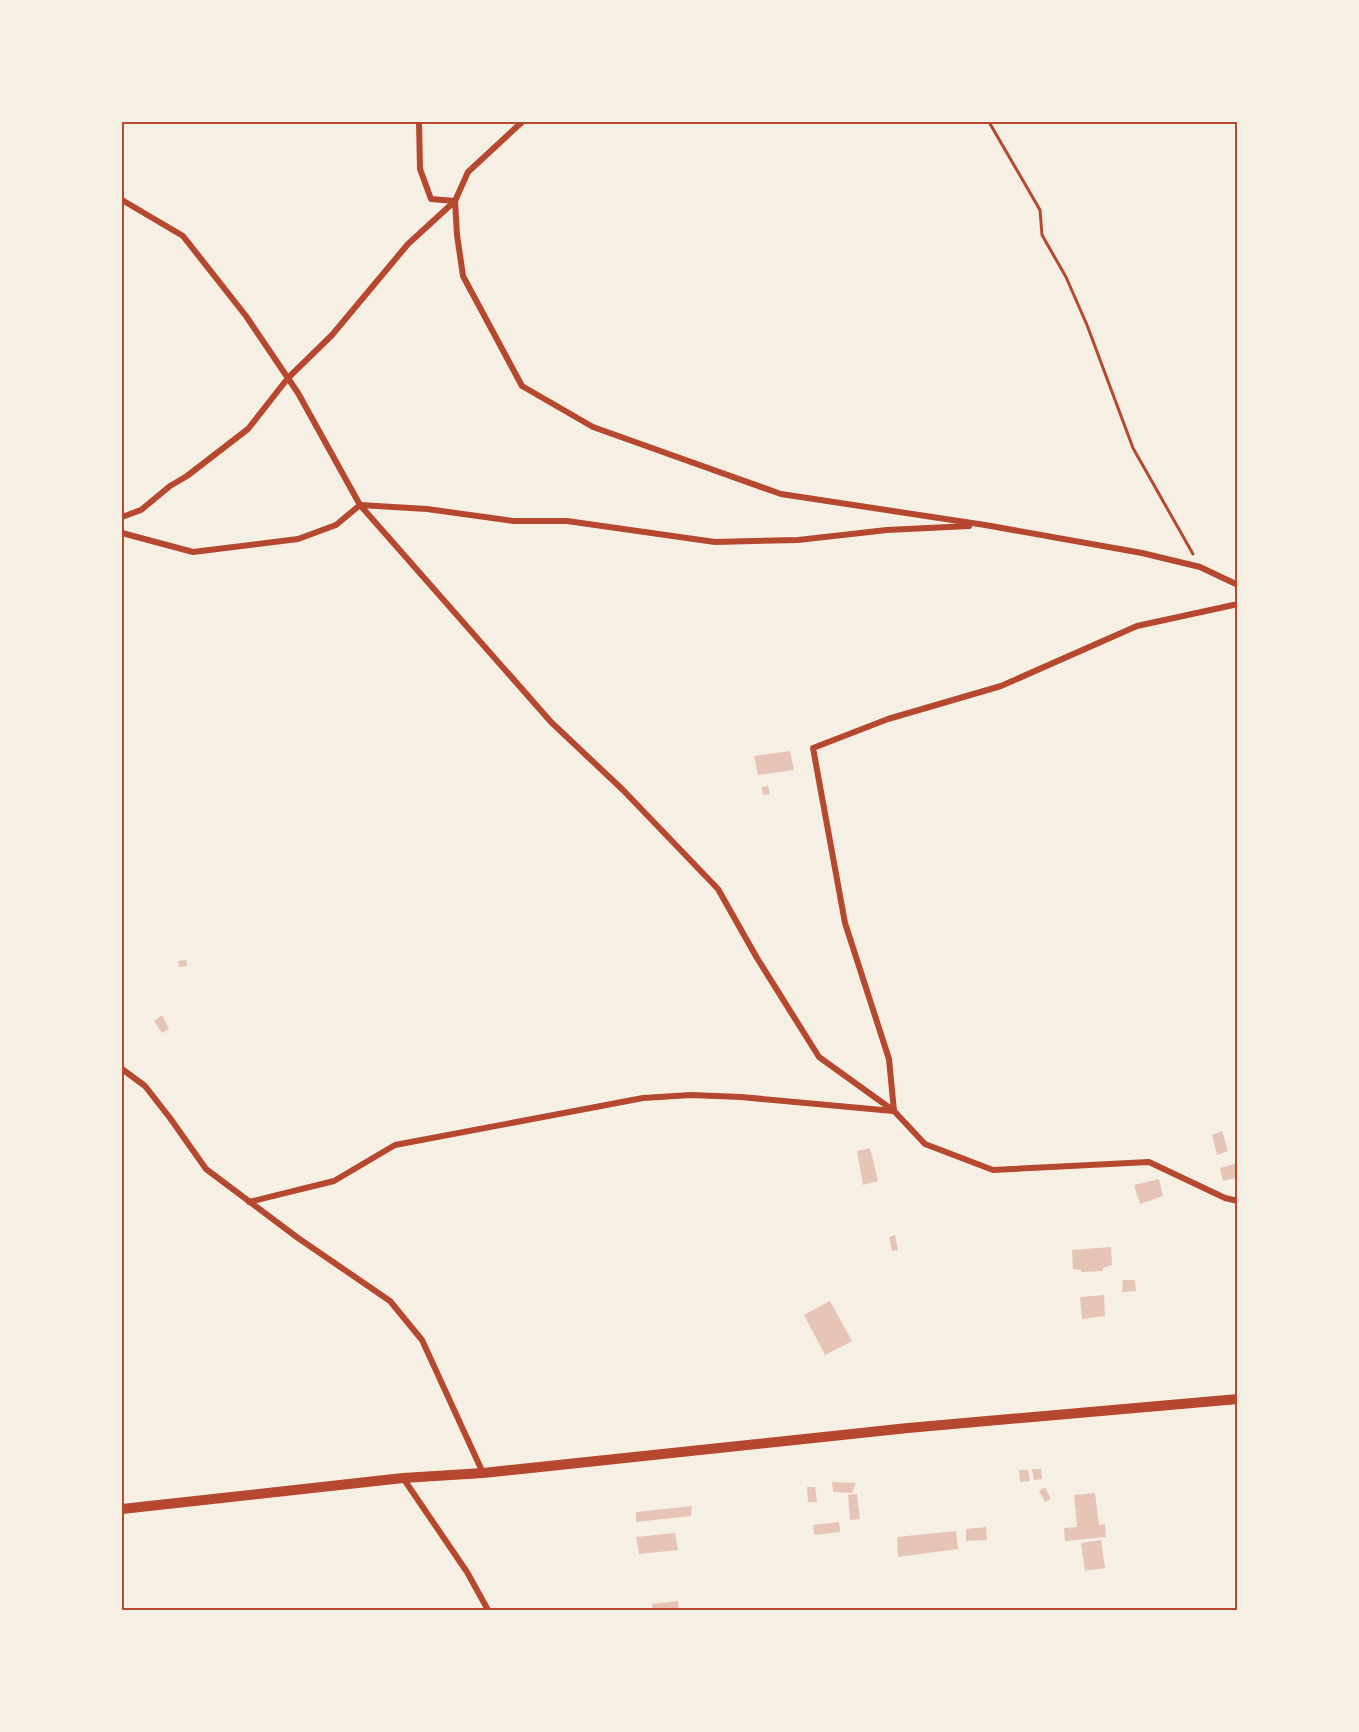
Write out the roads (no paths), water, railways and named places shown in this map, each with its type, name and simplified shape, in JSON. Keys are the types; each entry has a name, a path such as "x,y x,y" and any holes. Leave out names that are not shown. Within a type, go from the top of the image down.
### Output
{"main road":[{"path":"122,1509 403,1478 483,1473 908,1428 1238,1399"}],"street":[{"path":"419,122 420,169 430,199 455,201"},
{"path":"122,517 141,510 248,429 288,378 332,335 408,244 455,201 468,172 522,122"},
{"path":"122,200 183,236 246,316 298,393 360,505 551,722 623,790 718,889 819,1057 894,1111 925,1144 993,1170 1149,1162 1226,1198 1238,1201"},
{"path":"455,201 463,276 522,386 593,427 782,494 985,525 1142,553 1200,567 1238,585"},
{"path":"122,533 193,552 298,538 336,525 360,505 427,509 513,521 567,521 715,542 798,540 887,530 985,525"},
{"path":"894,1111 889,1059 845,923 813,748 888,719 1001,686 1137,626 1238,604"},
{"path":"122,1069 145,1086 206,1169 298,1238 390,1300 422,1340 483,1473"},
{"path":"249,1202 334,1181 395,1145 643,1098 721,1096 894,1111"},
{"path":"403,1478 467,1572 488,1611"}]}
